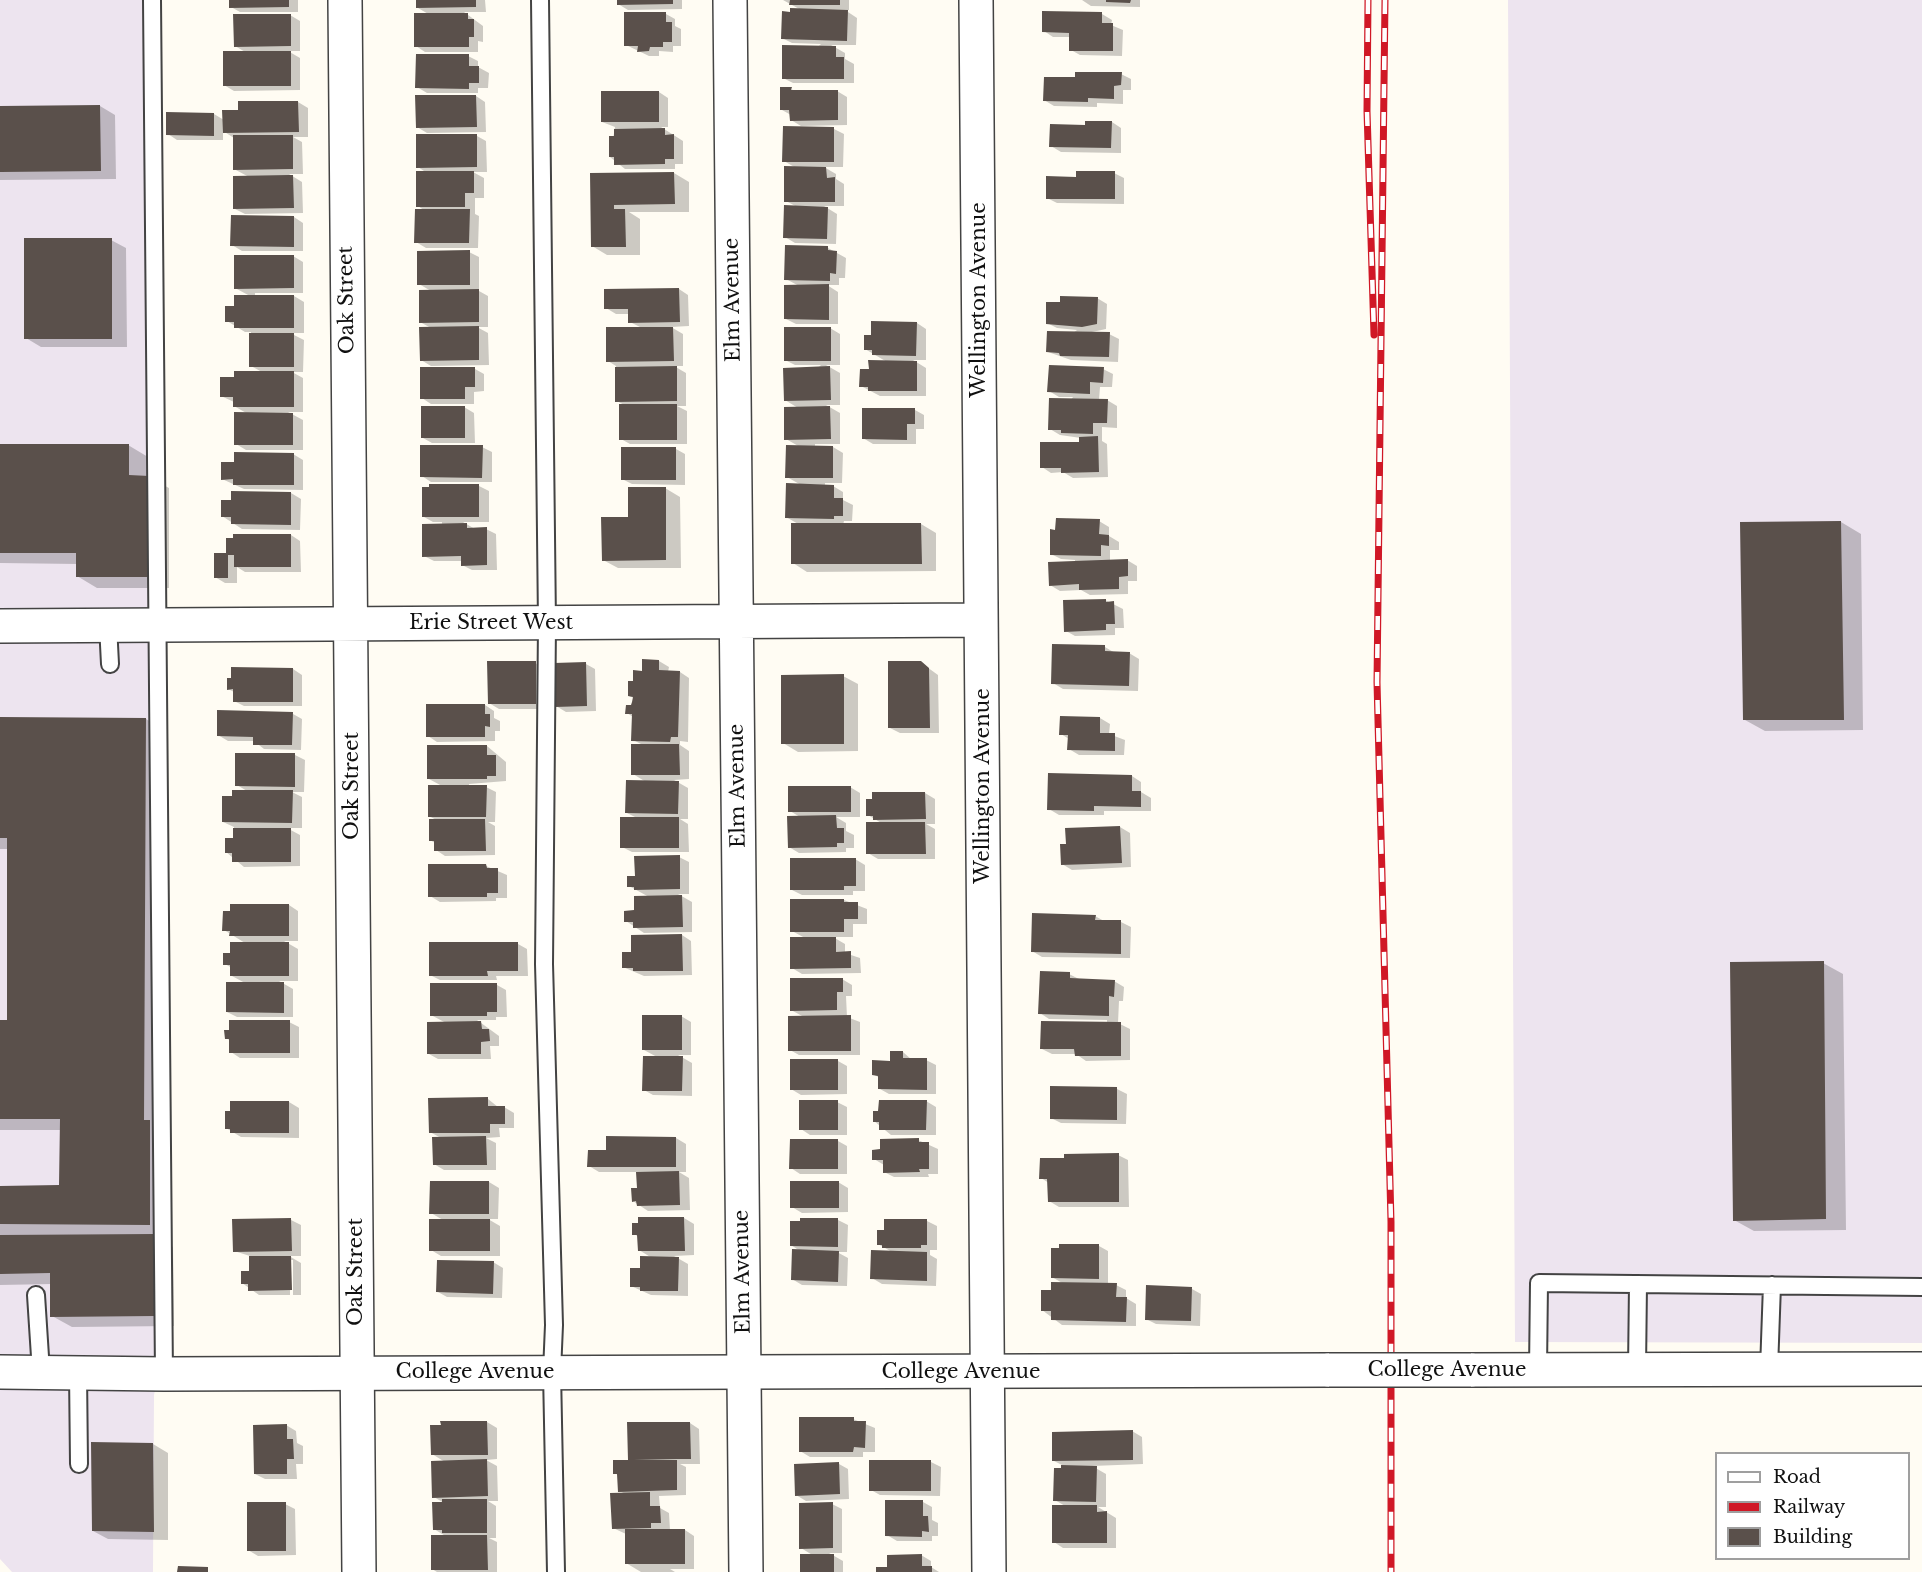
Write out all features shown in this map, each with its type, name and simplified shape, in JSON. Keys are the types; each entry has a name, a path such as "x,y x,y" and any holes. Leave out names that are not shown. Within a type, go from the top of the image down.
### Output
{"street":[{"name":"Oak Street","path":"345,0 359,1572"},
{"name":"Elm Avenue","path":"730,0 746,1572"},
{"name":"Wellington Avenue","path":"976,0 989,1572"},
{"name":"Erie Street West","path":"0,626 981,620"},
{"name":"College Avenue","path":"0,1372 164,1374 1922,1369"}],"lane":[{"path":"152,0 164,1374"},
{"path":"540,0 547,623 544,964 554,1325 552,1372 556,1572"},
{"path":"108,625 110,664"},
{"path":"1538,1370 1539,1283 1922,1287"},
{"path":"1637,1370 1638,1284"},
{"path":"1769,1369 1772,1286"},
{"path":"36,1295 41,1372"},
{"path":"78,1372 78,1464"}],"shaded area":[{"path":"0,0 152,0 163,1352 154,1395 153,1572 12,1572 0,1559"},
{"path":"1508,0 1922,0 1922,1343 1515,1342"}],"building":[{"path":"229,0 289,0 289,7 229,8"},
{"path":"416,0 476,0 476,7 416,8"},
{"path":"617,0 673,0 673,4 617,5"},
{"path":"790,0 840,0 840,5 789,5"},
{"path":"1106,0 1131,0 1130,3 1106,2"},
{"path":"790,8 848,10 847,41 781,39 782,11 790,12"},
{"path":"1042,11 1102,12 1102,23 1113,23 1113,51 1069,51 1069,33 1042,32"},
{"path":"624,12 666,12 666,22 672,22 672,42 663,42 663,47 650,47 649,51 637,52 638,46 624,46"},
{"path":"414,13 468,13 468,19 474,19 474,37 469,37 469,47 414,47"},
{"path":"233,14 291,14 291,46 234,47"},
{"path":"782,45 836,46 836,57 844,57 844,79 782,79"},
{"path":"223,51 291,51 291,86 223,86"},
{"path":"416,54 469,54 469,66 479,66 479,83 469,83 469,89 415,88"},
{"path":"1075,72 1122,72 1121,85 1114,86 1114,99 1088,98 1088,102 1043,101 1044,77 1075,77"},
{"path":"780,87 792,87 791,90 838,90 838,120 790,121 789,110 780,110"},
{"path":"601,91 659,91 659,122 601,122"},
{"path":"415,95 476,95 477,127 416,128"},
{"path":"238,101 298,101 299,132 223,133 222,110 238,110"},
{"path":"100,105 101,171 0,172 0,106"},
{"path":"166,112 214,113 214,136 166,135"},
{"path":"1085,121 1112,121 1111,148 1049,147 1050,124 1085,125"},
{"path":"783,126 834,127 834,162 782,162"},
{"path":"665,128 665,135 674,134 674,159 665,159 665,164 614,165 614,157 609,157 609,136 614,136 614,129"},
{"path":"416,134 477,134 477,167 416,168"},
{"path":"233,135 293,135 293,169 233,170"},
{"path":"784,166 826,167 827,178 835,177 835,202 784,202"},
{"path":"416,171 474,171 474,193 465,193 465,207 416,207"},
{"path":"1076,171 1115,171 1115,199 1046,199 1046,176 1076,177"},
{"path":"674,172 675,204 614,205 614,209 625,209 626,247 591,247 590,173"},
{"path":"293,175 294,208 233,209 233,176"},
{"path":"784,205 828,207 827,239 783,238"},
{"path":"415,209 470,209 469,243 414,243"},
{"path":"231,215 294,216 294,247 230,246"},
{"path":"24,238 112,238 112,339 24,339"},
{"path":"785,245 828,246 828,250 837,251 836,274 830,273 830,281 784,280"},
{"path":"470,250 470,285 417,285 417,251"},
{"path":"234,255 294,255 294,288 234,289"},
{"path":"829,284 829,320 784,319 784,285"},
{"path":"679,288 680,322 628,323 628,309 604,309 604,289"},
{"path":"479,289 479,322 419,323 419,290"},
{"path":"234,295 294,295 294,328 234,328 234,322 225,322 225,306 234,306"},
{"path":"1060,296 1098,297 1097,324 1082,327 1046,324 1046,302 1060,302"},
{"path":"871,321 917,322 916,356 872,355 872,350 864,350 864,335 871,335"},
{"path":"479,326 479,360 420,361 419,327"},
{"path":"606,327 673,327 674,361 606,362"},
{"path":"784,327 831,327 831,361 784,361"},
{"path":"1047,331 1110,332 1109,357 1060,356 1059,353 1046,352"},
{"path":"249,333 294,333 294,367 249,367"},
{"path":"868,360 917,361 917,391 868,391 868,387 859,387 860,369 869,369"},
{"path":"1049,365 1104,367 1103,383 1090,382 1090,394 1047,392"},
{"path":"677,366 677,401 615,402 615,367"},
{"path":"830,366 831,400 784,401 783,368"},
{"path":"420,367 475,367 475,387 465,387 465,399 420,399"},
{"path":"234,371 294,371 294,407 233,407 233,397 220,397 220,377 234,377"},
{"path":"1049,398 1108,399 1107,423 1093,423 1093,434 1061,433 1061,430 1048,430"},
{"path":"619,404 677,404 677,440 619,440"},
{"path":"421,406 465,406 465,438 421,438"},
{"path":"830,406 831,439 784,440 784,407"},
{"path":"862,408 915,408 915,424 907,424 907,440 862,439"},
{"path":"234,412 293,413 293,445 234,445"},
{"path":"1098,436 1099,472 1061,473 1061,468 1040,468 1040,442 1079,442 1079,437"},
{"path":"0,444 129,444 129,475 149,476 150,577 76,577 76,553 0,553"},
{"path":"420,445 483,445 482,478 420,477"},
{"path":"786,445 833,446 833,478 785,478"},
{"path":"621,447 676,447 676,480 621,480"},
{"path":"234,452 294,453 294,485 233,485 233,479 221,480 221,462 234,462"},
{"path":"786,483 834,485 834,498 843,498 843,516 834,516 834,519 785,518"},
{"path":"429,484 479,484 479,517 422,517 422,487 429,487"},
{"path":"628,487 666,487 666,560 602,561 601,517 628,517"},
{"path":"231,491 291,492 291,525 231,524 231,517 221,517 221,500 231,500"},
{"path":"1056,518 1100,519 1099,534 1109,535 1109,546 1101,545 1101,556 1050,555 1050,529 1055,530"},
{"path":"1841,521 1844,720 1743,720 1740,522"},
{"path":"467,523 467,528 487,527 487,565 461,566 461,556 422,557 422,524"},
{"path":"791,523 921,523 922,564 791,564"},
{"path":"233,534 291,534 291,567 234,567 234,555 228,555 228,578 214,578 214,553 226,553 226,538 233,538"},
{"path":"1128,559 1128,576 1119,577 1119,589 1079,590 1079,584 1049,586 1048,562"},
{"path":"1106,599 1106,602 1114,601 1115,624 1106,624 1106,630 1064,632 1063,600"},
{"path":"1052,644 1105,645 1105,651 1130,652 1129,686 1051,684"},
{"path":"642,659 659,660 659,670 680,671 678,737 671,737 670,742 631,741 632,714 625,714 626,705 631,705 633,697 628,696 628,681 633,681 633,670 642,671"},
{"path":"487,661 536,661 536,704 488,704"},
{"path":"888,661 921,661 929,668 930,728 888,728"},
{"path":"586,662 587,706 555,707 554,663"},
{"path":"231,667 293,668 293,702 233,702 233,689 227,690 227,678 231,678"},
{"path":"844,674 844,744 781,744 781,675"},
{"path":"426,704 485,704 485,714 490,714 490,727 485,726 485,737 426,737"},
{"path":"217,710 293,712 292,745 253,745 253,737 217,736"},
{"path":"1060,716 1100,717 1100,733 1115,733 1115,751 1067,750 1068,735 1059,735"},
{"path":"0,717 146,718 144,1120 150,1120 150,1225 0,1224 0,1186 59,1185 60,1119 0,1119 0,1020 7,1020 7,838 0,838"},
{"path":"631,744 679,744 680,775 631,775"},
{"path":"427,745 487,745 487,755 496,755 496,776 487,776 487,779 427,779"},
{"path":"235,753 295,753 295,787 235,786"},
{"path":"1048,773 1132,775 1132,791 1141,791 1141,807 1094,806 1094,811 1047,810"},
{"path":"626,780 679,781 678,814 625,813"},
{"path":"428,785 487,785 486,817 428,817"},
{"path":"788,786 851,786 851,812 788,812"},
{"path":"232,790 293,790 292,823 222,822 222,796 232,796"},
{"path":"872,792 925,792 926,819 873,820 873,816 866,816 866,799 872,799"},
{"path":"836,815 837,828 844,828 844,843 837,843 837,847 788,848 787,816"},
{"path":"620,817 679,817 679,848 620,848"},
{"path":"429,819 485,819 486,851 434,851 434,841 429,841"},
{"path":"866,822 925,822 926,854 866,854"},
{"path":"1120,826 1122,863 1061,865 1060,844 1066,844 1065,828"},
{"path":"233,828 291,828 291,862 232,862 232,853 225,853 225,838 233,838"},
{"path":"680,855 680,889 634,890 634,887 627,887 627,876 635,876 634,856"},
{"path":"790,858 856,858 856,886 844,886 844,890 790,890"},
{"path":"428,864 486,864 487,868 498,868 498,893 487,893 487,897 428,897"},
{"path":"682,895 683,927 633,928 633,922 624,922 624,911 634,910 634,896"},
{"path":"790,899 844,899 844,902 858,902 858,919 844,919 844,932 790,932"},
{"path":"230,904 289,904 289,936 229,936 230,931 222,931 223,911 230,911"},
{"path":"1032,913 1096,915 1095,920 1121,920 1121,954 1031,952"},
{"path":"682,934 683,971 633,971 633,968 622,968 622,952 631,952 631,935"},
{"path":"790,937 836,937 836,952 851,951 851,968 790,969"},
{"path":"230,942 289,942 289,976 230,976 230,965 223,965 223,953 230,953"},
{"path":"429,942 518,942 518,971 487,971 488,976 429,976"},
{"path":"1824,961 1826,1219 1733,1221 1730,962"},
{"path":"1040,971 1070,972 1070,978 1115,980 1114,997 1109,996 1109,1016 1038,1014"},
{"path":"790,978 843,978 843,992 837,992 837,1010 790,1011"},
{"path":"226,982 284,982 284,1013 226,1012"},
{"path":"430,983 497,983 497,1012 487,1012 487,1016 430,1016"},
{"path":"642,1015 682,1015 682,1050 642,1050"},
{"path":"851,1015 851,1051 788,1051 788,1016"},
{"path":"229,1020 290,1020 290,1053 229,1053 229,1039 225,1039 224,1030 229,1030"},
{"path":"481,1021 482,1029 489,1029 490,1041 481,1042 481,1054 427,1054 427,1022"},
{"path":"1041,1021 1121,1022 1121,1056 1075,1056 1074,1049 1040,1049"},
{"path":"890,1051 903,1051 903,1058 927,1058 927,1090 878,1089 878,1076 872,1075 872,1060 890,1061"},
{"path":"643,1056 683,1056 682,1091 642,1091"},
{"path":"790,1059 838,1059 838,1090 790,1090"},
{"path":"1050,1086 1117,1087 1117,1120 1050,1119"},
{"path":"488,1097 488,1106 505,1106 505,1124 490,1124 490,1133 429,1133 428,1098"},
{"path":"799,1100 838,1100 838,1130 799,1130"},
{"path":"879,1100 927,1100 926,1130 879,1130 879,1122 873,1122 873,1111 878,1111"},
{"path":"230,1101 289,1101 289,1133 230,1133 230,1129 225,1129 225,1111 230,1111"},
{"path":"486,1136 487,1165 433,1165 432,1137"},
{"path":"606,1136 676,1137 676,1167 587,1167 588,1150 606,1150"},
{"path":"919,1138 919,1142 929,1142 929,1169 919,1169 920,1172 883,1173 883,1160 872,1160 872,1150 880,1149 880,1139"},
{"path":"790,1139 838,1139 838,1169 789,1169"},
{"path":"1119,1153 1119,1202 1048,1202 1047,1179 1039,1179 1040,1158 1064,1158 1064,1154"},
{"path":"679,1171 680,1205 637,1206 636,1201 632,1202 631,1188 637,1188 636,1172"},
{"path":"430,1181 489,1181 489,1214 429,1214"},
{"path":"790,1181 839,1181 839,1208 790,1208"},
{"path":"638,1217 684,1217 685,1251 638,1251 637,1235 632,1235 632,1223 638,1223"},
{"path":"291,1218 292,1251 233,1252 232,1219"},
{"path":"800,1218 838,1218 838,1247 790,1246 790,1221 800,1221"},
{"path":"429,1219 490,1219 490,1251 429,1251"},
{"path":"884,1219 927,1219 927,1245 921,1245 921,1248 882,1248 882,1245 877,1245 877,1230 884,1230"},
{"path":"154,1234 155,1316 50,1317 50,1273 0,1274 0,1235"},
{"path":"1059,1244 1099,1244 1099,1279 1051,1278 1051,1248 1059,1248"},
{"path":"792,1249 839,1251 838,1282 791,1280"},
{"path":"871,1250 927,1252 927,1281 870,1279"},
{"path":"249,1256 291,1256 292,1290 248,1291 248,1284 241,1284 241,1271 249,1271"},
{"path":"640,1256 679,1257 678,1291 640,1291 640,1287 630,1287 630,1268 640,1268"},
{"path":"437,1260 494,1261 493,1294 436,1292"},
{"path":"1051,1282 1117,1283 1116,1297 1127,1297 1126,1322 1051,1320 1051,1311 1041,1311 1041,1290 1051,1290"},
{"path":"1146,1285 1192,1287 1191,1321 1145,1320"},
{"path":"799,1417 854,1417 854,1421 866,1421 865,1448 854,1447 853,1452 799,1452"},
{"path":"440,1421 487,1421 488,1455 431,1455 430,1425 441,1425"},
{"path":"627,1422 690,1422 691,1459 634,1459 677,1460 677,1490 618,1492 617,1474 613,1474 613,1460 628,1460"},
{"path":"287,1424 287,1439 293,1439 294,1459 287,1459 287,1474 254,1474 253,1425"},
{"path":"1133,1430 1133,1460 1052,1461 1052,1432"},
{"path":"91,1442 153,1443 154,1532 92,1531"},
{"path":"487,1459 488,1496 432,1498 431,1461"},
{"path":"869,1460 931,1460 931,1491 869,1491"},
{"path":"839,1462 840,1494 795,1496 794,1464"},
{"path":"1061,1465 1097,1466 1096,1502 1053,1501 1054,1468 1061,1468"},
{"path":"650,1492 650,1506 660,1506 661,1523 651,1523 651,1528 612,1529 610,1493"},
{"path":"442,1499 487,1499 487,1533 442,1533 442,1530 433,1530 432,1502 442,1502"},
{"path":"885,1500 923,1500 923,1516 928,1516 929,1532 922,1531 922,1537 885,1536"},
{"path":"247,1502 286,1502 286,1551 247,1551"},
{"path":"833,1502 833,1548 799,1549 799,1503"},
{"path":"1052,1505 1097,1505 1097,1512 1107,1511 1107,1543 1052,1543"},
{"path":"625,1529 685,1529 685,1564 625,1564"},
{"path":"431,1535 487,1535 488,1570 431,1570"},
{"path":"800,1554 834,1554 834,1572 800,1572"},
{"path":"922,1554 922,1566 932,1566 932,1572 876,1572 876,1567 887,1567 887,1555"},
{"path":"178,1566 208,1567 208,1572 177,1572"}],"railway":[{"path":"1368,0 1367,111 1374,335"},
{"path":"1385,0 1377,682 1391,1222 1391,1572"}]}
